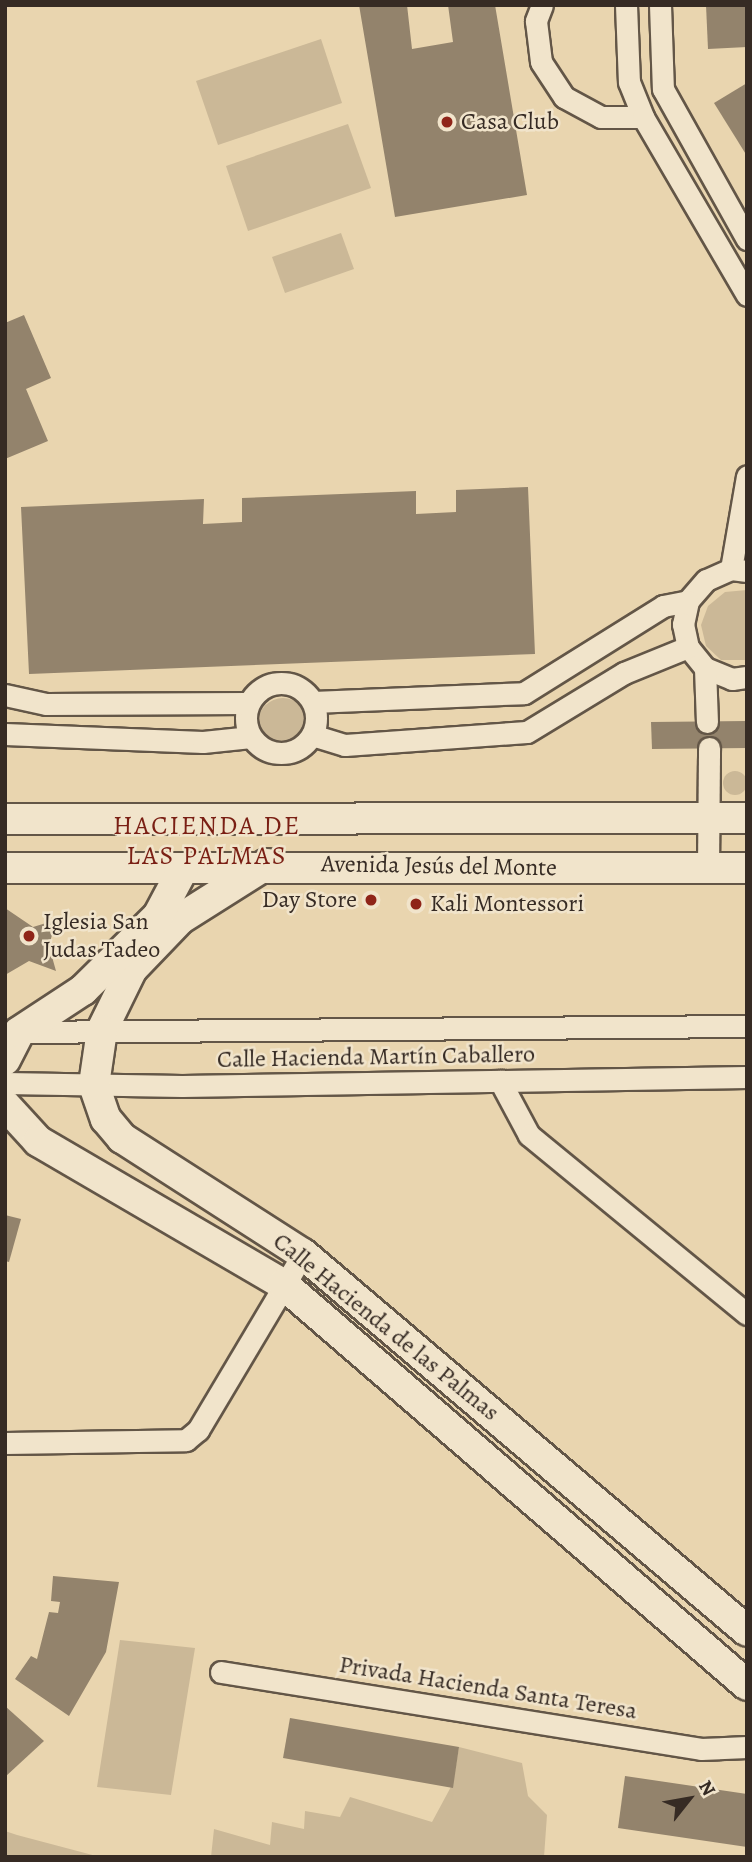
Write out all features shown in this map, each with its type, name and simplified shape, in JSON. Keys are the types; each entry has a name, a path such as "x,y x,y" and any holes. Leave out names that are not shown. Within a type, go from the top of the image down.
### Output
{"main road":[{"name":"Avenida Jesús del Monte","path":"5,819 747,818"},
{"name":"Avenida Jesús del Monte","path":"5,868 183,869 267,864 747,868"},
{"name":"Calle Hacienda de las Palmas","path":"267,864 204,902 150,946 132,969 102,1031 94,1085 106,1119 122,1138 303,1254 747,1631"},
{"path":"5,1060 12,1032 83,990 158,916 183,869"},
{"name":"Calle Hacienda de las Palmas","path":"5,1105 38,1141 283,1284 747,1685"},
{"path":"597,1556 625,1526"}],"street":[{"path":"542,5 536,21 541,62 565,97 601,117 643,117"},
{"path":"626,5 629,82 643,117 747,295"},
{"path":"660,5 663,89 747,239"},
{"path":"747,477 739,570 706,580 688,601 683,624 688,647 705,668 732,679 747,677"},
{"path":"313,702 349,696 499,698 524,693 663,606 688,601"},
{"path":"312,735 345,745 527,732 649,660 688,647"},
{"path":"705,668 707,722"},
{"path":"285,682 302,688 313,702 312,735 289,752 261,747 251,737 245,719 248,703 268,684 285,682"},
{"path":"5,695 46,704 248,703"},
{"path":"5,734 203,742 251,737"},
{"path":"708,869 709,748"},
{"name":"Calle Hacienda Martín Caballero","path":"12,1032 747,1026"},
{"name":"Calle Hacienda Martín Caballero","path":"5,1083 94,1085 747,1077"},
{"path":"500,1081 529,1135 747,1314"},
{"path":"5,1443 186,1440 198,1430 303,1254"},
{"name":"Privada Hacienda Santa Teresa","path":"221,1672 701,1749 747,1747"}],"shaded area":[{"path":"321,39 342,103 218,145 196,81"},
{"path":"348,124 371,188 248,231 226,166"},
{"path":"341,233 354,269 285,293 272,257"},
{"path":"747,590 747,660 721,660 706,646 701,625 708,606 725,592"},
{"path":"283,698 300,706 308,723 300,740 283,748 266,740 258,723 266,706"},
{"path":"735,771 743,775 747,783 743,791 735,795 727,791 723,783 727,775"},
{"path":"120,1640 195,1648 171,1795 97,1787"},
{"path":"459,1747 522,1763 528,1796 547,1815 544,1857 211,1857 214,1829 270,1845 272,1822 304,1829 305,1811 340,1817 350,1797 432,1822 453,1783"},
{"path":"5,1831 17,1835 100,1857 5,1857"}],"building":[{"name":"Casa Club","path":"359,5 407,5 412,49 453,42 448,5 495,5 527,195 395,217"},
{"path":"706,5 747,5 747,47 708,49"},
{"path":"747,83 747,156 714,103"},
{"path":"24,315 51,378 26,389 48,441 5,459 5,323"},
{"path":"528,487 535,654 29,674 21,507 204,499 203,524 242,522 242,498 416,491 416,514 456,512 456,490"},
{"path":"747,721 747,748 652,749 651,722"},
{"name":"Iglesia San Judas Tadeo","path":"5,908 33,927 56,920 49,946 56,971 29,961 5,975"},
{"path":"5,1215 21,1219 9,1262 5,1261"},
{"path":"53,1576 119,1582 106,1652 69,1716 15,1679 31,1656 37,1659 49,1612 58,1613 60,1602 51,1601"},
{"path":"5,1706 44,1741 5,1777"},
{"path":"290,1718 459,1747 453,1788 283,1758"},
{"path":"625,1776 747,1794 747,1847 618,1828"}],"place":[{"name":"Casa Club","path":"447,122"},
{"name":"Day Store","path":"371,900"},
{"name":"Kali Montessori","path":"416,904"},
{"name":"Iglesia San Judas Tadeo","path":"29,936"}],"district":[{"name":"HACIENDA DE LAS PALMAS","path":"207,841"}]}
